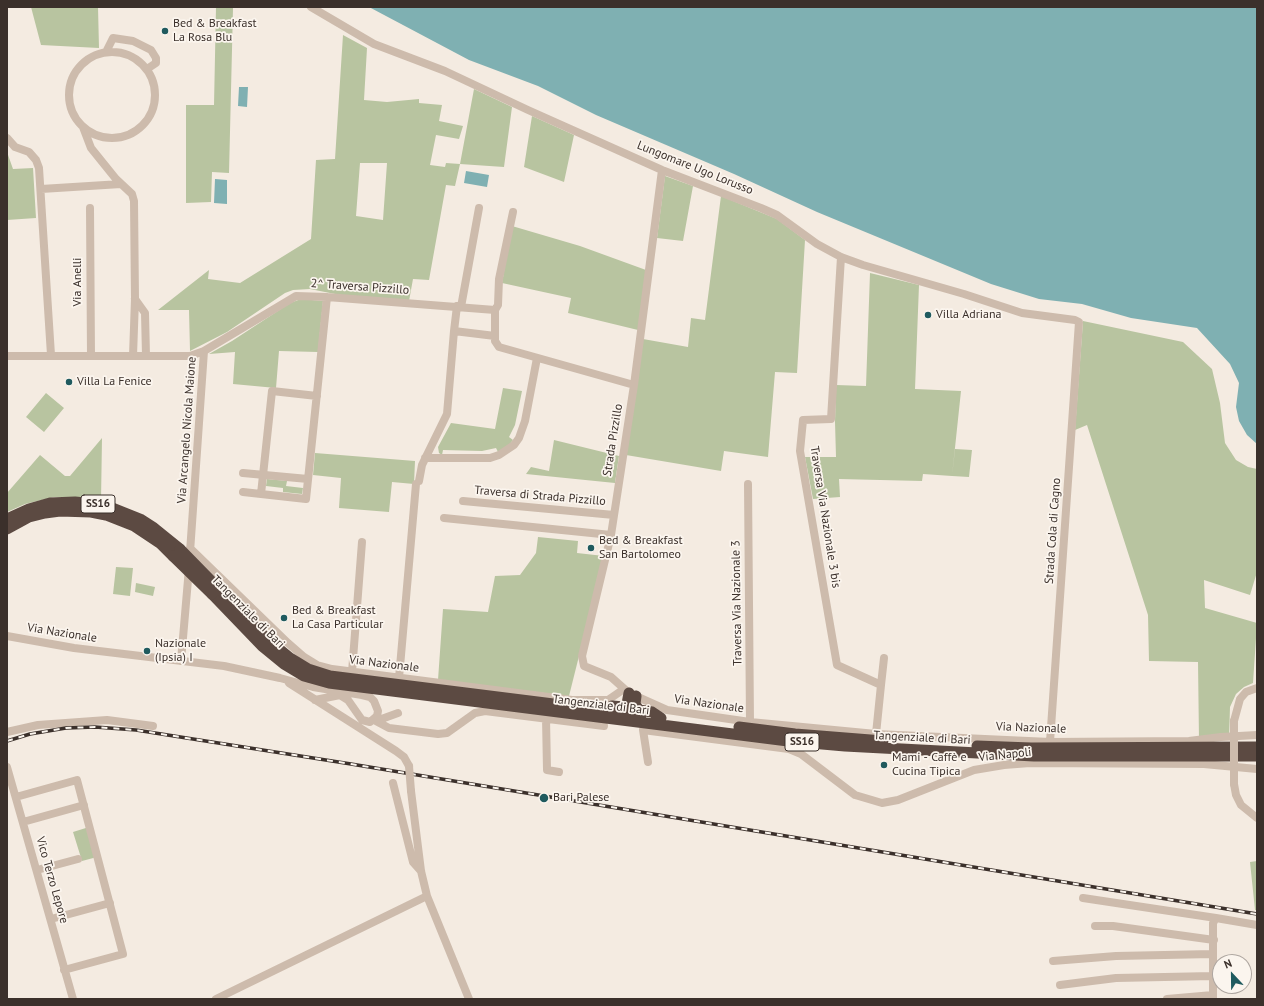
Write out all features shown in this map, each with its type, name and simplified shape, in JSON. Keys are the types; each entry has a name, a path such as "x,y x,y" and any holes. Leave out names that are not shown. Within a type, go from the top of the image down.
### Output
{"highway":[{"name":"Tangenziale di Bari","path":"7,518 29,508 50,503 75,502 105,506 140,519 154,528 181,551 262,646 284,664 304,676 329,683 351,687 780,740 845,746 1034,756 1257,756"},
{"name":"Tangenziale di Bari","path":"7,529 29,517 45,513 60,511 91,512 111,517 134,526 181,551"},
{"name":"Tangenziale di Bari","path":"217,593 290,658 308,669 330,676 795,734 1031,748 1257,747"},
{"path":"567,706 590,704 624,707 630,693"},
{"path":"630,693 639,710 652,712 662,718"}],"street":[{"name":"Lungomare Ugo Lorusso","path":"311,7 374,44 445,71 662,170 772,213 817,244 841,257 1022,313 1076,320 1079,322"},
{"path":"106,52 113,38 133,41 150,50 156,58 156,63 147,69"},
{"path":"82,126 92,133 103,137 114,138 126,136 145,123 153,108 155,90 153,79 147,69 139,61 129,55 118,52 106,52 94,55 84,62 76,71 71,82 69,94 70,106 75,117 82,126 91,148 121,184 132,194 134,201 135,299 133,356"},
{"path":"7,138 15,147 29,152 36,160 39,168 51,355"},
{"name":"Strada Pizzillo","path":"630,693 610,677 588,668 583,661 582,656 611,535 634,385 662,170"},
{"path":"41,189 121,184"},
{"name":"Via Anelli","path":"90,208 91,356"},
{"path":"399,678 418,483 425,458 448,414 454,331 479,208"},
{"path":"514,212 499,279 498,305 495,310 495,341 499,347 634,385"},
{"name":"Traversa Via Nazionale 3 bis","path":"841,257 831,419 803,420 800,451 837,665 881,685"},
{"name":"2^ Traversa Pizzillo","path":"204,351 287,300 300,296 459,306 495,310"},
{"path":"243,492 306,499 327,297"},
{"path":"135,299 145,313 146,356"},
{"name":"Strada Cola di Cagno","path":"1050,742 1079,322"},
{"path":"454,331 495,336"},
{"name":"Via Arcangelo Nicola Maione","path":"7,356 190,356 204,351 181,551 182,661"},
{"path":"425,458 490,458 514,445 519,438 525,421 537,358"},
{"path":"261,494 272,391 317,396"},
{"path":"243,472 308,479"},
{"name":"Traversa Via Nazionale 3","path":"748,484 750,722"},
{"name":"Traversa di Strada Pizzillo","path":"463,501 614,515"},
{"path":"444,518 611,535"},
{"path":"352,672 362,542"},
{"name":"Via Nazionale","path":"181,551 304,657 317,665 352,672 572,700 608,700 630,693 667,710 750,722 876,734 1050,742 1189,741 1221,737 1257,736"},
{"name":"Via Nazionale","path":"7,636 74,648 252,671 313,687 370,697 374,701 378,711 375,720"},
{"path":"876,734 884,658"},
{"path":"280,678 331,706 338,716"},
{"path":"307,694 308,690 313,687 320,700 338,716 396,751 404,757 409,766 421,871 427,896 469,999"},
{"path":"1257,688 1246,692 1240,699 1234,721 1234,784 1236,795 1241,805 1257,818"},
{"path":"320,700 340,695 344,696 362,720 370,722 398,713"},
{"path":"331,706 334,697"},
{"path":"375,720 389,728 438,734 447,733 475,713 485,711 604,726"},
{"path":"546,718 547,770 559,772"},
{"path":"7,732 38,724 107,720 153,726"},
{"name":"Via Napoli","path":"648,762 643,730 789,749 801,754 855,795 882,803 898,800 974,770 1030,763 1204,764 1257,769"},
{"name":"Vico Terzo Lepore","path":"7,767 73,999"},
{"path":"16,797 77,780 84,805 124,954 64,970"},
{"path":"393,783 413,862 421,871"},
{"path":"23,822 84,805"},
{"path":"37,870 78,859"},
{"path":"216,999 427,896"},
{"path":"1083,898 1257,925"},
{"path":"50,919 110,903"},
{"path":"1213,954 1213,923 1216,918"},
{"path":"1094,926 1113,926 1214,940"},
{"path":"1053,961 1116,956 1212,954"},
{"path":"1060,985 1116,978 1212,976"},
{"path":"1167,999 1213,997"}],"green space":[{"path":"31,7 98,7 99,48 41,45"},
{"path":"216,7 233,8 229,173 212,172 211,202 186,203 186,105 214,105"},
{"path":"343,35 367,48 364,100 387,102 419,99 419,103 442,105 439,121 463,126 459,139 436,135 430,165 445,167 446,163 460,164 455,186 446,185 429,280 413,279 409,301 345,296 310,289 293,290 285,293 227,332 190,351 189,310 158,310 209,270 208,279 240,283 311,239 316,160 335,159","holes":["360,163 387,163 383,220 356,216"]},
{"path":"474,89 512,107 504,167 460,164"},
{"path":"532,116 574,135 564,182 524,167"},
{"path":"7,152 13,169 33,168 36,218 7,220"},
{"path":"665,176 693,186 683,241 657,238"},
{"path":"721,196 777,219 805,240 797,373 775,372 768,457 724,451 721,471 626,455 643,339 688,347 691,318 705,320"},
{"path":"512,226 580,246 646,270 638,330 568,313 571,298 502,283"},
{"path":"870,273 919,285 915,389 961,391 952,476 923,474 922,481 839,479 840,497 813,499 805,457 836,457 836,385 866,386"},
{"path":"301,299 323,301 318,352 279,351 276,388 233,384 235,352 209,354 232,341 290,303"},
{"path":"1083,321 1183,342 1212,369 1220,403 1225,443 1236,460 1248,467 1257,469 1257,572 1250,595 1204,580 1205,608 1257,623 1253,683 1244,687 1236,694 1230,707 1229,739 1199,740 1198,662 1149,661 1148,615 1087,425 1075,430"},
{"path":"503,388 522,391 515,425 509,437 513,440 510,444 498,452 496,448 482,451 443,450 442,455 439,453 438,447 451,423 495,429"},
{"path":"46,393 64,408 44,432 26,417"},
{"path":"102,438 101,501 77,497 54,497 25,504 7,512 7,493 40,455 65,476 70,476"},
{"path":"554,440 619,456 615,483 526,474 531,467 549,471"},
{"path":"955,449 972,450 969,477 952,476"},
{"path":"315,453 415,461 414,484 392,482 389,512 339,508 341,478 313,475"},
{"path":"267,479 287,481 286,486 303,488 302,494 283,492 283,488 266,486"},
{"path":"538,537 578,541 577,553 604,556 569,696 438,680 443,609 488,612 495,576 520,575 536,553"},
{"path":"116,567 133,568 130,596 113,594"},
{"path":"136,583 155,587 153,596 135,592"},
{"path":"89,827 97,857 82,861 73,832"},
{"path":"1257,861 1257,910 1255,910 1250,862"}],"water":[{"path":"369,7 1257,7 1257,444 1247,435 1239,421 1236,407 1239,383 1230,364 1197,328 1131,318 1082,304 1039,299 991,284 817,212 734,174 596,115 538,86 469,60"},
{"path":"239,87 248,87 247,107 238,106"},
{"path":"466,171 489,175 487,187 464,183"},
{"path":"215,179 227,180 227,204 214,203"}],"railway":[{"path":"7,741 30,734 66,728 95,727 136,730 351,764 1257,914"}],"place":[{"name":"Bed & Breakfast La Rosa Blu","path":"165,31"},
{"name":"Villa Adriana","path":"928,315"},
{"name":"Villa La Fenice","path":"69,382"},
{"name":"Bed & Breakfast San Bartolomeo","path":"591,548"},
{"name":"Bed & Breakfast La Casa Particular","path":"284,618"},
{"name":"Nazionale (Ipsia) I","path":"147,651"},
{"name":"Mami - Caffè e Cucina Tipica","path":"884,765"},
{"name":"Bari Palese","path":"544,798"}]}
